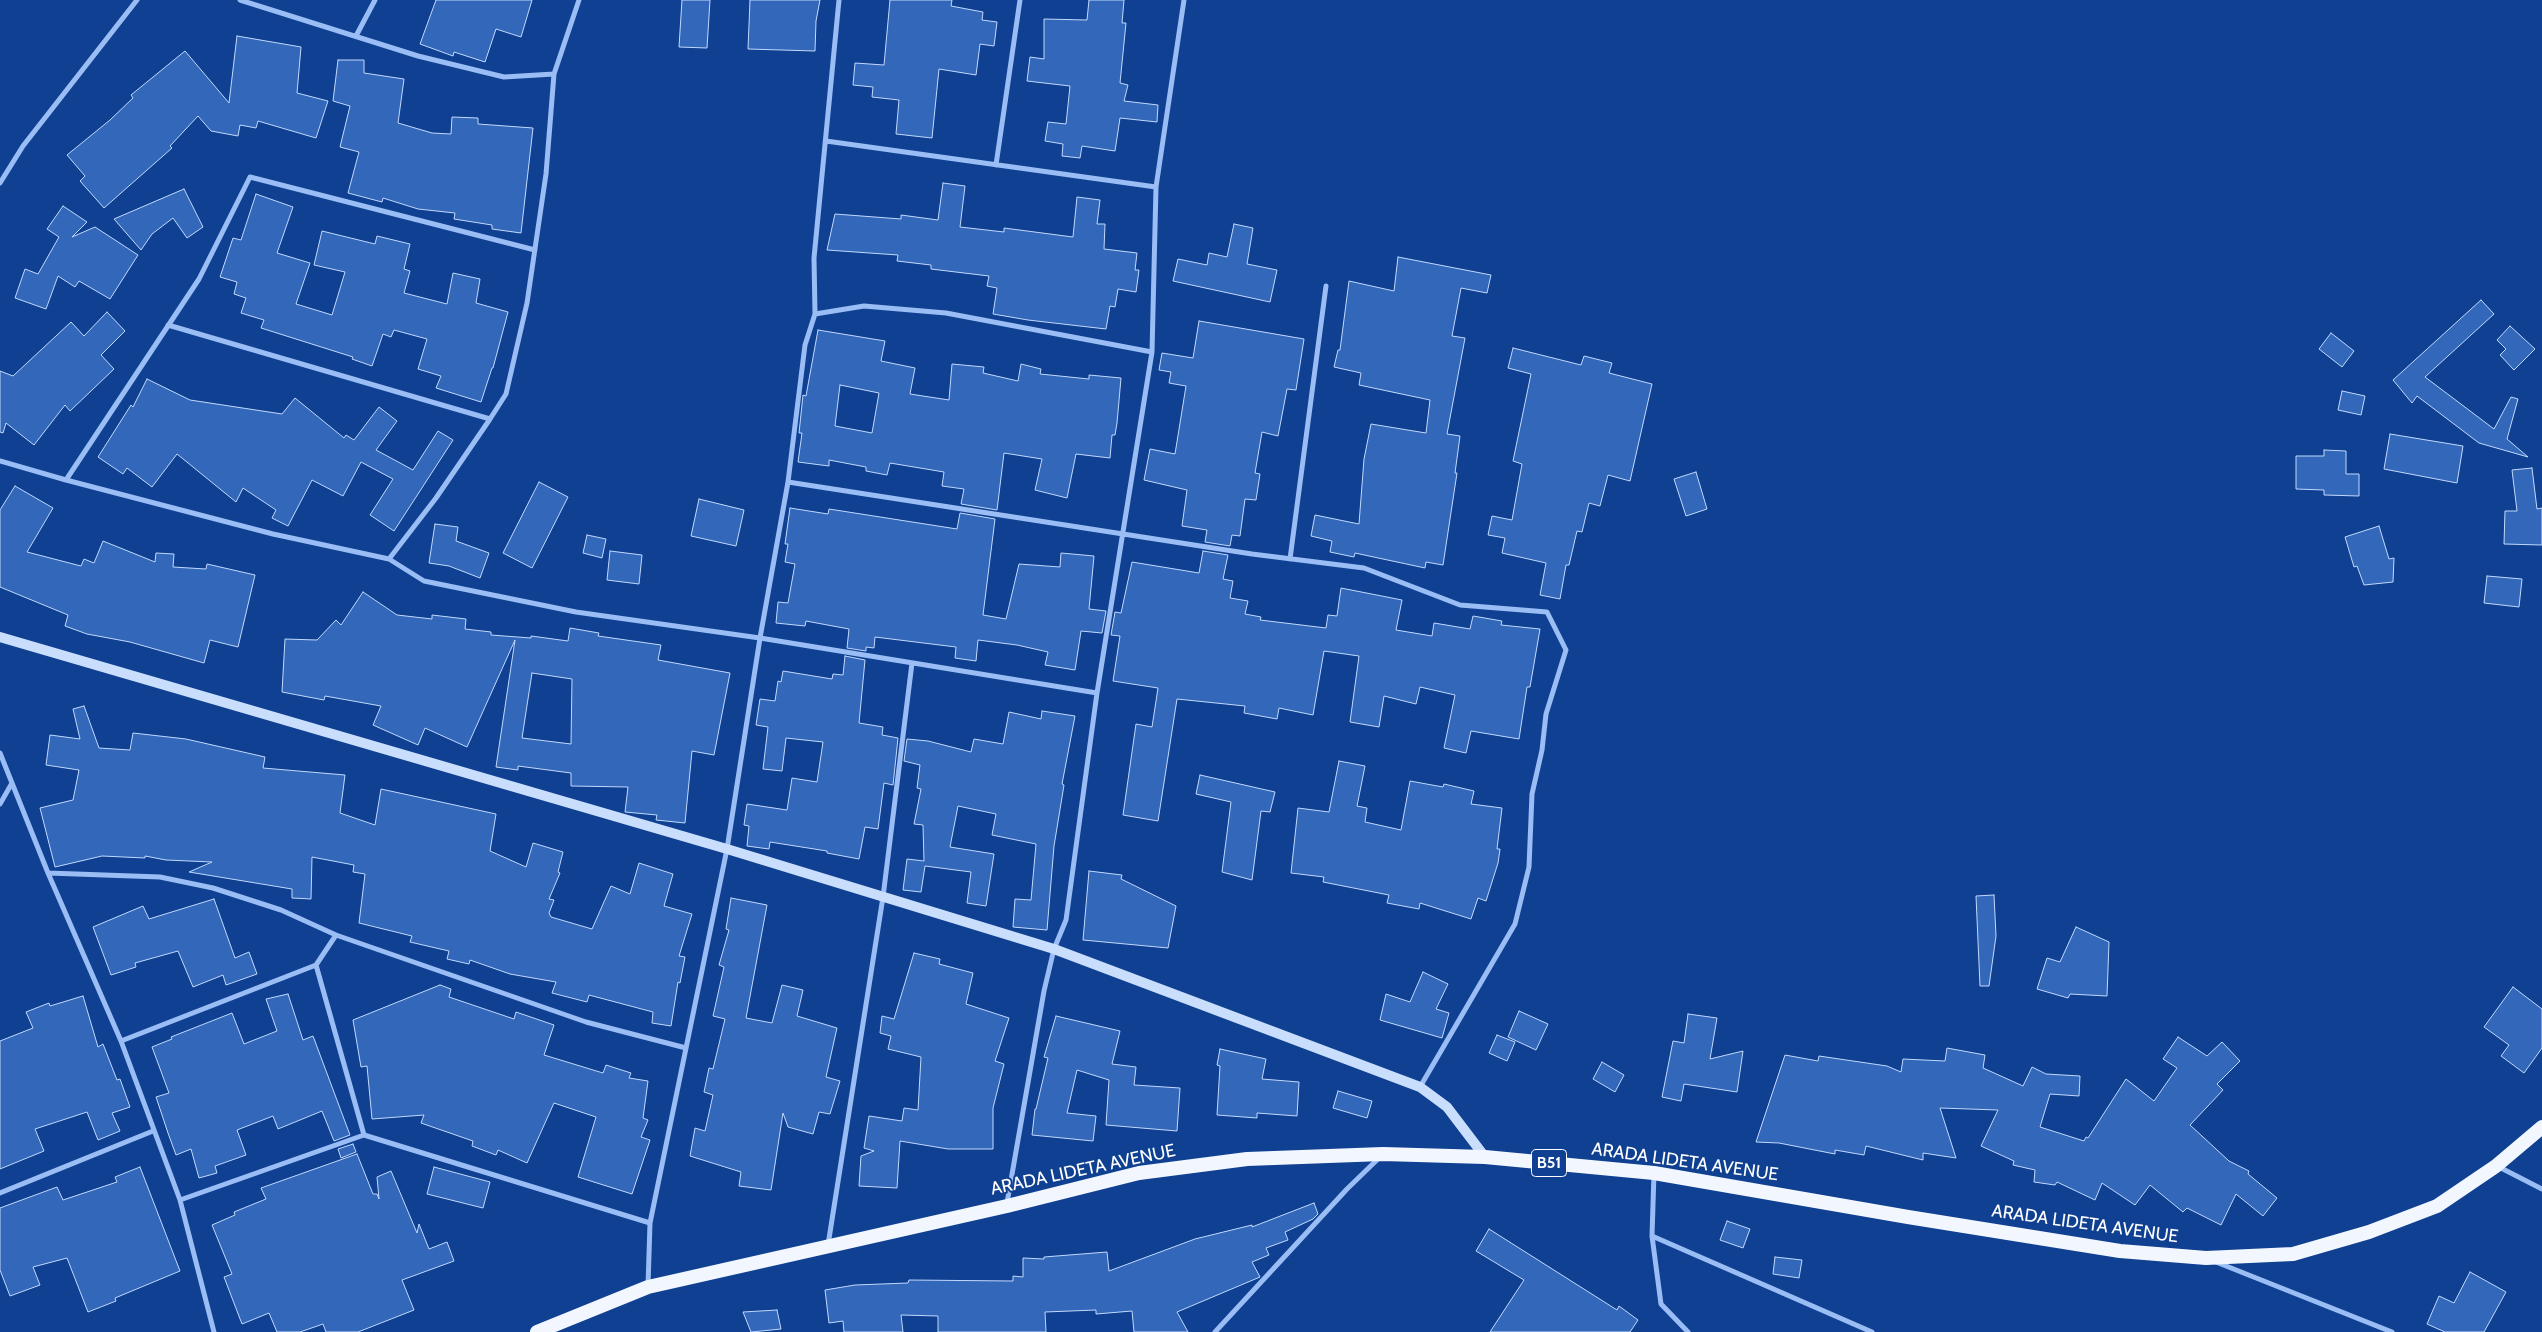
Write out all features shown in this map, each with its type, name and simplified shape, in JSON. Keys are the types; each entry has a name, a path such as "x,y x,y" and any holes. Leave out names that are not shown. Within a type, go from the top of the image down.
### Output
{"highway":[{"name":"ARADA LIDETA AVENUE","path":"537,1332 648,1287 1159,1171 1247,1159 1384,1154 1485,1157 1654,1172 1908,1217 2120,1251 2206,1258 2293,1254 2369,1232 2437,1206 2496,1166 2542,1127"}],"main road":[{"path":"0,637 727,849 1054,949 1420,1087 1446,1107 1485,1157"}],"street":[{"path":"0,183 23,146 137,0"},
{"path":"240,0 418,56 504,76 554,74"},
{"path":"356,36 375,0"},
{"path":"389,559 436,498 506,394 527,303 535,250 546,174 554,74 579,0"},
{"path":"648,1287 650,1223 727,849 760,638 788,482 805,345 815,314 814,258 839,0"},
{"path":"996,165 1020,0"},
{"path":"1006,1206 1054,949 1066,920 1097,693 1152,352 1156,187 1184,0"},
{"path":"826,141 1156,187"},
{"path":"66,480 199,279 250,177 535,250"},
{"path":"1290,559 1326,286"},
{"path":"815,314 864,306 946,313 1152,352"},
{"path":"168,325 490,419"},
{"path":"0,461 273,534 389,559 424,581 576,612 760,638 1097,693"},
{"path":"788,482 1290,559 1364,568 1460,605 1547,612 1566,650 1546,714 1542,750 1532,794 1529,867 1514,924 1420,1087"},
{"path":"828,1245 883,897 912,663"},
{"path":"0,753 48,873 121,1041 180,1200 214,1332"},
{"path":"0,804 12,783"},
{"path":"48,873 160,877 213,888 281,910 336,935 586,1022 686,1048"},
{"path":"121,1041 316,965 336,935"},
{"path":"316,965 364,1135"},
{"path":"0,1193 153,1131"},
{"path":"180,1200 364,1135 650,1223"},
{"path":"1215,1332 1347,1189 1384,1154"},
{"path":"2496,1166 2542,1189"},
{"path":"1654,1172 1652,1236 1662,1304 1688,1332"},
{"path":"1652,1236 1872,1332"},
{"path":"2206,1258 2392,1332"}],"building":[{"path":"436,0 532,0 521,37 496,29 485,62 454,52 453,56 420,44"},
{"path":"682,0 710,0 707,48 679,47"},
{"path":"750,0 820,0 816,21 815,51 748,49"},
{"path":"890,0 952,0 951,6 983,12 982,20 997,22 994,46 980,44 976,75 939,69 932,138 896,134 899,100 872,97 873,87 853,85 855,63 884,65"},
{"path":"1089,0 1124,0 1122,23 1126,23 1120,83 1128,85 1124,101 1158,105 1157,122 1120,118 1115,151 1082,146 1080,158 1062,156 1063,144 1045,141 1048,122 1066,124 1070,86 1027,81 1030,57 1044,59 1044,19 1087,20"},
{"path":"237,36 301,47 297,93 328,101 316,138 258,121 256,128 240,125 238,136 211,131 198,116 170,146 172,148 104,208 80,181 85,176 67,155 110,120 133,98 131,95 185,51 229,103"},
{"path":"338,60 364,60 364,73 404,79 398,123 432,133 451,134 452,117 478,118 478,124 533,128 521,233 492,229 492,225 454,219 455,213 418,209 383,198 382,202 348,193 359,152 340,147 350,106 333,101"},
{"path":"943,183 965,186 960,227 1004,232 1004,228 1073,237 1077,197 1100,200 1097,224 1105,224 1104,249 1137,253 1135,270 1139,270 1136,292 1118,289 1115,307 1110,306 1106,329 1028,320 993,314 997,288 987,286 989,276 931,269 931,265 897,261 898,255 827,250 835,214 901,219 901,215 938,220"},
{"path":"184,189 203,227 187,238 173,218 152,234 141,250 114,219"},
{"path":"256,194 293,207 277,253 310,263 296,304 332,315 345,272 314,265 322,231 375,244 377,236 410,244 404,269 410,271 404,293 447,304 453,273 480,279 476,303 508,312 493,368 481,402 436,388 441,376 418,369 427,339 394,330 391,337 383,334 372,366 352,359 353,357 261,328 264,320 241,313 246,298 234,294 237,282 220,277 233,238 241,240"},
{"path":"63,206 87,222 72,237 95,227 138,255 110,299 79,281 75,287 58,276 46,309 15,298 25,269 38,274 59,237 47,229"},
{"path":"1234,224 1253,228 1247,264 1277,270 1270,302 1173,281 1178,259 1207,265 1209,253 1227,257"},
{"path":"1398,257 1491,275 1487,293 1461,288 1452,336 1465,338 1447,434 1460,436 1455,473 1457,473 1443,565 1426,562 1425,568 1355,553 1354,557 1330,552 1332,541 1311,536 1315,515 1359,524 1364,459 1371,424 1426,433 1430,400 1359,385 1361,373 1334,367 1338,350 1340,350 1349,281 1394,291"},
{"path":"2481,300 2494,314 2425,377 2494,429 2511,397 2518,399 2507,439 2528,457 2479,443 2417,396 2412,403 2393,380"},
{"path":"107,312 125,331 101,355 114,369 70,411 65,405 34,445 6,423 3,433 0,432 0,371 13,376 71,322 84,336"},
{"path":"1199,321 1304,339 1296,390 1287,389 1278,436 1262,432 1255,473 1260,474 1256,500 1245,499 1240,536 1232,535 1230,546 1205,542 1207,530 1182,526 1187,490 1144,480 1150,449 1175,454 1186,386 1169,383 1171,372 1159,370 1162,353 1193,358"},
{"path":"2510,326 2535,349 2514,370 2500,355 2506,349 2497,340"},
{"path":"818,330 885,341 881,361 915,368 910,394 949,400 952,364 984,367 983,373 1018,381 1021,364 1041,369 1040,374 1089,379 1089,375 1121,378 1117,423 1115,435 1112,435 1110,458 1076,454 1067,498 1035,490 1042,459 1004,453 997,510 961,504 964,489 942,486 944,472 890,463 887,475 866,471 866,467 829,460 829,466 798,462 802,433 799,433 803,395 806,396","holes":["840,385 879,393 872,433 835,426"]},
{"path":"2331,333 2354,351 2342,367 2319,349"},
{"path":"1513,348 1581,365 1584,356 1612,363 1609,373 1652,384 1630,481 1608,475 1600,506 1589,503 1582,532 1577,531 1569,565 1566,565 1560,599 1540,595 1546,563 1502,553 1505,538 1488,535 1492,516 1512,520 1522,464 1513,461 1531,374 1508,368"},
{"path":"147,379 190,400 282,414 295,398 344,438 346,435 354,440 379,407 397,421 376,450 413,470 438,431 453,440 394,531 370,515 393,479 361,462 343,496 312,480 288,526 272,518 276,510 243,488 236,502 177,454 152,487 127,468 123,474 98,457 131,405 133,407"},
{"path":"2342,391 2365,396 2361,415 2338,410"},
{"path":"2390,434 2463,446 2457,483 2384,469"},
{"path":"2324,450 2346,451 2346,474 2359,474 2359,496 2324,495 2324,490 2296,489 2296,456 2324,456"},
{"path":"2532,468 2537,509 2542,508 2542,545 2504,544 2505,511 2517,511 2512,470"},
{"path":"1696,472 1707,509 1686,516 1674,479"},
{"path":"539,482 568,497 532,568 503,553"},
{"path":"15,486 53,508 27,552 81,566 84,559 94,563 103,541 155,562 156,553 174,554 173,567 206,569 207,564 255,575 238,647 210,640 204,663 130,642 87,634 65,626 68,615 0,587 0,510"},
{"path":"699,499 744,510 736,546 691,536"},
{"path":"790,508 828,514 829,509 957,529 960,513 995,519 983,615 1006,619 1019,564 1060,567 1061,553 1094,556 1089,609 1106,611 1102,633 1081,631 1075,670 1045,665 1048,652 1017,645 978,640 976,661 955,658 956,647 875,637 874,648 866,647 866,651 847,648 849,629 806,621 805,626 776,623 778,602 788,603 795,564 785,562 788,544 785,544"},
{"path":"435,524 458,527 456,541 489,553 480,578 449,566 429,563"},
{"path":"2379,526 2389,559 2394,558 2393,582 2364,585 2357,566 2354,567 2345,537"},
{"path":"587,535 606,539 602,558 583,553"},
{"path":"610,551 642,555 639,584 607,580"},
{"path":"1203,551 1228,555 1223,579 1233,581 1230,598 1248,601 1245,614 1261,617 1260,620 1326,628 1328,615 1337,616 1341,588 1402,600 1396,630 1432,636 1434,623 1470,629 1473,616 1502,621 1501,625 1540,629 1530,687 1527,687 1519,739 1471,731 1466,753 1444,748 1455,695 1420,687 1416,704 1384,696 1379,727 1350,722 1359,656 1324,651 1313,715 1279,708 1277,719 1244,713 1245,706 1177,699 1158,821 1123,815 1136,724 1152,727 1158,688 1113,681 1120,636 1111,635 1115,612 1121,613 1132,562 1199,573"},
{"path":"2487,576 2522,579 2519,607 2484,603"},
{"path":"363,592 397,615 432,619 432,615 466,619 465,629 491,632 491,635 531,638 531,636 568,641 570,628 599,633 598,636 661,645 658,660 730,673 714,755 692,751 685,823 656,820 657,815 625,812 628,787 571,786 571,773 518,766 518,770 496,767 515,640 467,747 425,728 418,745 373,725 381,706 325,696 324,700 282,692 285,639 317,640 336,620 341,625","holes":["532,673 572,679 571,744 522,738"]},
{"path":"845,656 865,660 859,723 883,727 882,735 898,738 893,785 884,783 878,829 865,827 859,859 827,853 827,851 770,842 769,849 747,846 749,826 744,825 747,804 787,810 792,778 817,782 823,742 786,738 782,771 763,769 768,727 756,725 760,699 775,701 778,681 781,682 783,671 832,679 833,674 843,675"},
{"path":"84,706 99,748 130,750 133,733 186,739 265,757 263,768 345,775 340,813 375,825 381,789 496,814 490,851 526,867 533,843 563,852 558,872 560,873 549,899 554,900 549,913 551,917 592,929 611,886 630,894 639,863 673,874 664,906 692,914 679,956 685,957 680,983 678,982 671,1026 652,1023 653,1012 589,995 587,1002 552,993 556,982 510,974 470,960 469,964 447,959 449,951 410,942 412,936 359,923 365,874 353,872 354,865 312,857 311,899 292,898 292,889 189,872 212,862 166,860 145,856 145,858 102,856 55,867 40,808 73,800 79,770 46,765 50,735 80,739 73,709"},
{"path":"1042,711 1075,716 1062,784 1064,785 1054,846 1047,930 1013,927 1015,899 1031,900 1036,844 992,835 996,814 958,806 950,847 994,854 986,906 967,903 971,872 925,866 921,892 903,890 907,859 924,861 923,825 914,824 921,789 917,788 920,765 904,761 907,739 928,741 971,752 974,739 1003,744 1009,712 1041,719"},
{"path":"1339,761 1365,766 1357,806 1367,808 1365,822 1401,830 1410,781 1443,787 1444,784 1474,791 1471,804 1502,808 1497,849 1500,849 1498,863 1486,901 1478,898 1471,919 1420,903 1419,909 1387,903 1389,895 1323,882 1324,877 1291,873 1298,808 1329,812"},
{"path":"1200,775 1275,792 1270,812 1261,811 1252,880 1222,872 1231,802 1196,794"},
{"path":"1089,871 1122,875 1121,879 1176,906 1168,948 1083,940"},
{"path":"1994,895 1996,936 1989,986 1980,986 1976,896"},
{"path":"731,898 767,905 746,1018 772,1023 782,985 803,990 797,1016 837,1028 826,1077 840,1081 830,1114 819,1112 813,1134 788,1127 783,1113 771,1190 739,1186 741,1172 690,1156 695,1128 705,1131 713,1095 704,1092 709,1068 713,1069 725,1019 713,1016 724,967 719,965 729,930 726,929"},
{"path":"214,899 235,958 249,952 257,974 226,985 223,975 193,987 178,951 135,963 136,967 111,975 93,927 143,906 149,919"},
{"path":"2076,927 2109,942 2107,996 2070,994 2068,998 2037,989 2047,958 2060,962"},
{"path":"914,953 940,959 939,964 973,973 966,1004 1009,1018 995,1061 1004,1064 993,1108 993,1149 948,1149 900,1141 897,1188 859,1186 861,1156 874,1151 864,1148 869,1116 902,1121 904,1108 918,1110 921,1057 888,1049 891,1036 880,1033 882,1016 894,1019"},
{"path":"1423,972 1448,984 1436,1009 1449,1013 1442,1038 1380,1020 1386,994 1410,1002"},
{"path":"440,985 451,989 449,997 514,1019 516,1012 554,1025 544,1055 603,1073 606,1065 631,1073 629,1078 648,1081 643,1118 648,1120 641,1137 650,1140 632,1194 578,1177 596,1117 554,1103 527,1163 498,1150 496,1155 472,1146 473,1141 421,1123 424,1115 372,1119 367,1066 361,1067 353,1020"},
{"path":"2513,987 2542,1009 2542,1048 2524,1073 2501,1056 2509,1045 2484,1027"},
{"path":"288,994 303,1040 313,1036 350,1135 334,1141 322,1111 278,1129 273,1116 237,1130 246,1155 215,1166 217,1173 199,1178 191,1149 176,1155 168,1133 156,1097 169,1093 152,1047 172,1039 171,1037 232,1013 244,1044 277,1031 266,999"},
{"path":"83,996 98,1047 103,1044 117,1080 120,1079 130,1107 112,1113 120,1131 98,1140 87,1112 35,1129 44,1151 0,1169 0,1041 33,1028 26,1012 49,1003 50,1006"},
{"path":"1519,1011 1548,1024 1536,1050 1508,1037"},
{"path":"1688,1014 1717,1018 1710,1059 1743,1051 1737,1092 1684,1084 1681,1101 1662,1097 1673,1041 1684,1043"},
{"path":"1056,1016 1120,1031 1112,1064 1136,1067 1134,1085 1180,1088 1177,1131 1106,1125 1109,1080 1077,1070 1067,1113 1096,1116 1093,1141 1032,1135 1035,1109 1048,1058 1044,1057"},
{"path":"1497,1035 1515,1042 1507,1061 1489,1053"},
{"path":"2178,1037 2207,1056 2222,1042 2240,1061 2217,1084 2223,1090 2190,1125 2229,1161 2249,1171 2248,1174 2277,1198 2263,1216 2236,1194 2221,1225 2187,1208 2183,1212 2150,1185 2135,1205 2102,1183 2095,1200 2057,1182 2055,1185 2034,1182 2035,1170 2013,1165 2014,1161 1981,1146 1998,1110 1940,1108 1956,1158 1923,1153 1923,1160 1866,1146 1864,1155 1835,1150 1835,1154 1779,1143 1756,1142 1785,1055 1818,1061 1819,1056 1887,1066 1901,1072 1903,1059 1945,1061 1947,1048 1985,1055 1983,1068 2023,1086 2032,1067 2046,1074 2080,1076 2079,1096 2050,1094 2040,1127 2084,1141 2086,1137 2088,1138 2126,1079 2154,1101 2177,1068 2163,1059"},
{"path":"1220,1049 1266,1059 1262,1079 1299,1082 1297,1116 1257,1113 1257,1118 1217,1115 1220,1066 1217,1065"},
{"path":"1602,1062 1624,1075 1615,1092 1593,1079"},
{"path":"1338,1091 1372,1101 1367,1118 1333,1108"},
{"path":"353,1144 356,1152 341,1158 338,1149"},
{"path":"357,1154 373,1194 377,1194 379,1199 377,1177 391,1171 417,1233 419,1224 429,1249 447,1242 454,1261 402,1280 414,1310 358,1332 326,1332 323,1324 300,1332 277,1332 269,1313 242,1324 224,1277 232,1274 212,1225 235,1215 234,1212 266,1199 261,1188"},
{"path":"140,1167 180,1271 115,1298 116,1301 88,1312 67,1258 33,1267 40,1285 10,1296 0,1270 0,1208 57,1187 63,1200 117,1182 115,1177"},
{"path":"434,1167 490,1182 483,1208 427,1194"},
{"path":"1314,1203 1318,1214 1313,1219 1285,1232 1288,1240 1266,1248 1269,1255 1252,1262 1260,1277 1177,1312 1188,1332 1134,1332 1132,1311 1096,1314 1096,1310 1045,1312 1046,1332 938,1332 938,1316 901,1315 903,1332 844,1332 843,1321 829,1323 825,1290 855,1285 908,1283 909,1280 1013,1281 1013,1276 1023,1277 1023,1258 1044,1259 1044,1257 1107,1252 1109,1271 1195,1239 1252,1225 1252,1227"},
{"path":"1727,1221 1750,1229 1743,1248 1720,1240"},
{"path":"1489,1229 1617,1310 1619,1306 1638,1320 1630,1332 1490,1332 1524,1280 1476,1251"},
{"path":"1775,1257 1802,1260 1799,1278 1773,1274"},
{"path":"2470,1272 2506,1292 2484,1332 2445,1332 2427,1324 2439,1296 2454,1303"},
{"path":"777,1310 781,1329 751,1332 743,1312"}]}
